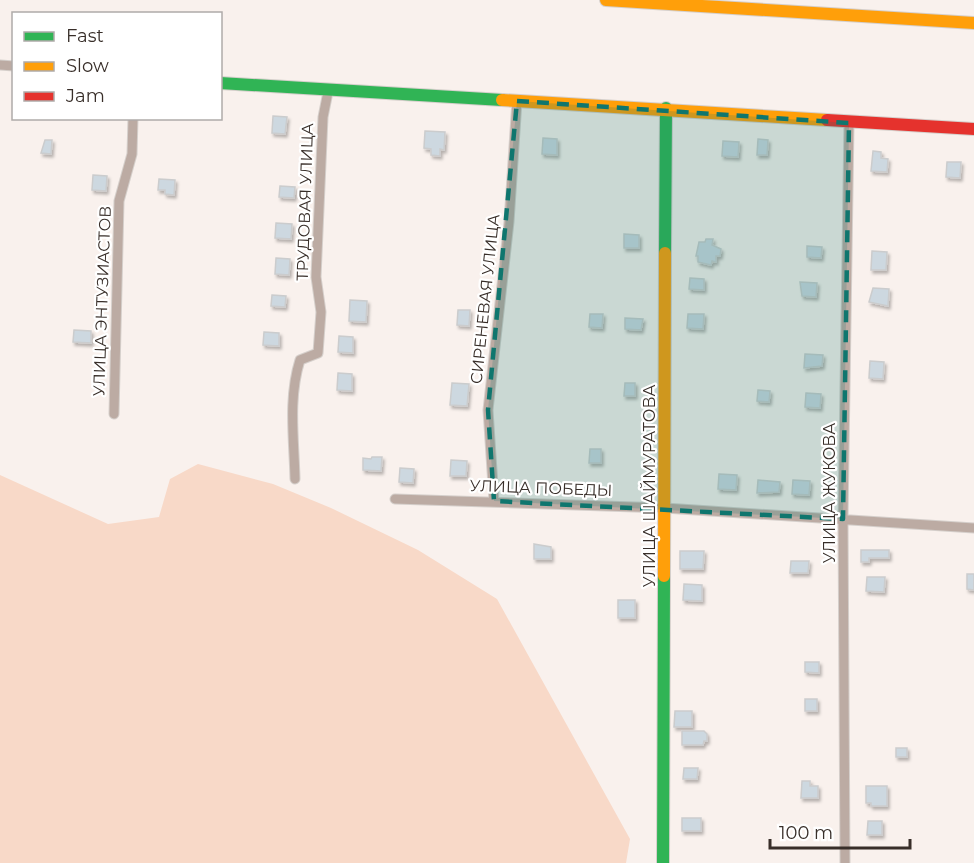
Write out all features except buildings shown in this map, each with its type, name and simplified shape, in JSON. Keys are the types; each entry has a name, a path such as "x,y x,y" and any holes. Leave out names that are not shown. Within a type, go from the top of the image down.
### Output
{"street":[{"path":"606,0 974,23"},
{"path":"222,83 328,92 666,108 849,123 974,129"},
{"name":"ТРУДОВАЯ УЛИЦА","path":"295,479 293,394 296,374 300,360 318,354 321,312 316,277 323,117 328,92"},
{"name":"СИРЕНЕВАЯ УЛИЦА","path":"494,501 488,410 510,222 517,101"},
{"name":"УЛИЦА ШАЙМУРАТОВА","path":"663,863 666,108"},
{"name":"УЛИЦА ЭНТУЗИАСТОВ","path":"114,414 119,201 132,154 133,120"},
{"name":"УЛИЦА ЖУКОВА","path":"845,863 843,519 849,123"},
{"name":"УЛИЦА ПОБЕДЫ","path":"395,500 494,501 665,508 974,528"}],"highlighted area":[{"path":"517,101 849,123 843,519 494,501 488,410"}],"shaded area":[{"path":"198,464 273,484 331,508 418,550 497,599 630,839 626,863 0,863 0,475 108,524 159,517 170,479"}],"traffic: fast":[{"path":"222,83 502,100"},
{"path":"665,253 666,108"},
{"path":"663,863 664,576"}],"traffic: slow":[{"path":"606,0 974,23"},
{"path":"502,100 827,120"},
{"path":"664,576 665,253"}],"traffic: jam":[{"path":"827,120 974,129"}]}
